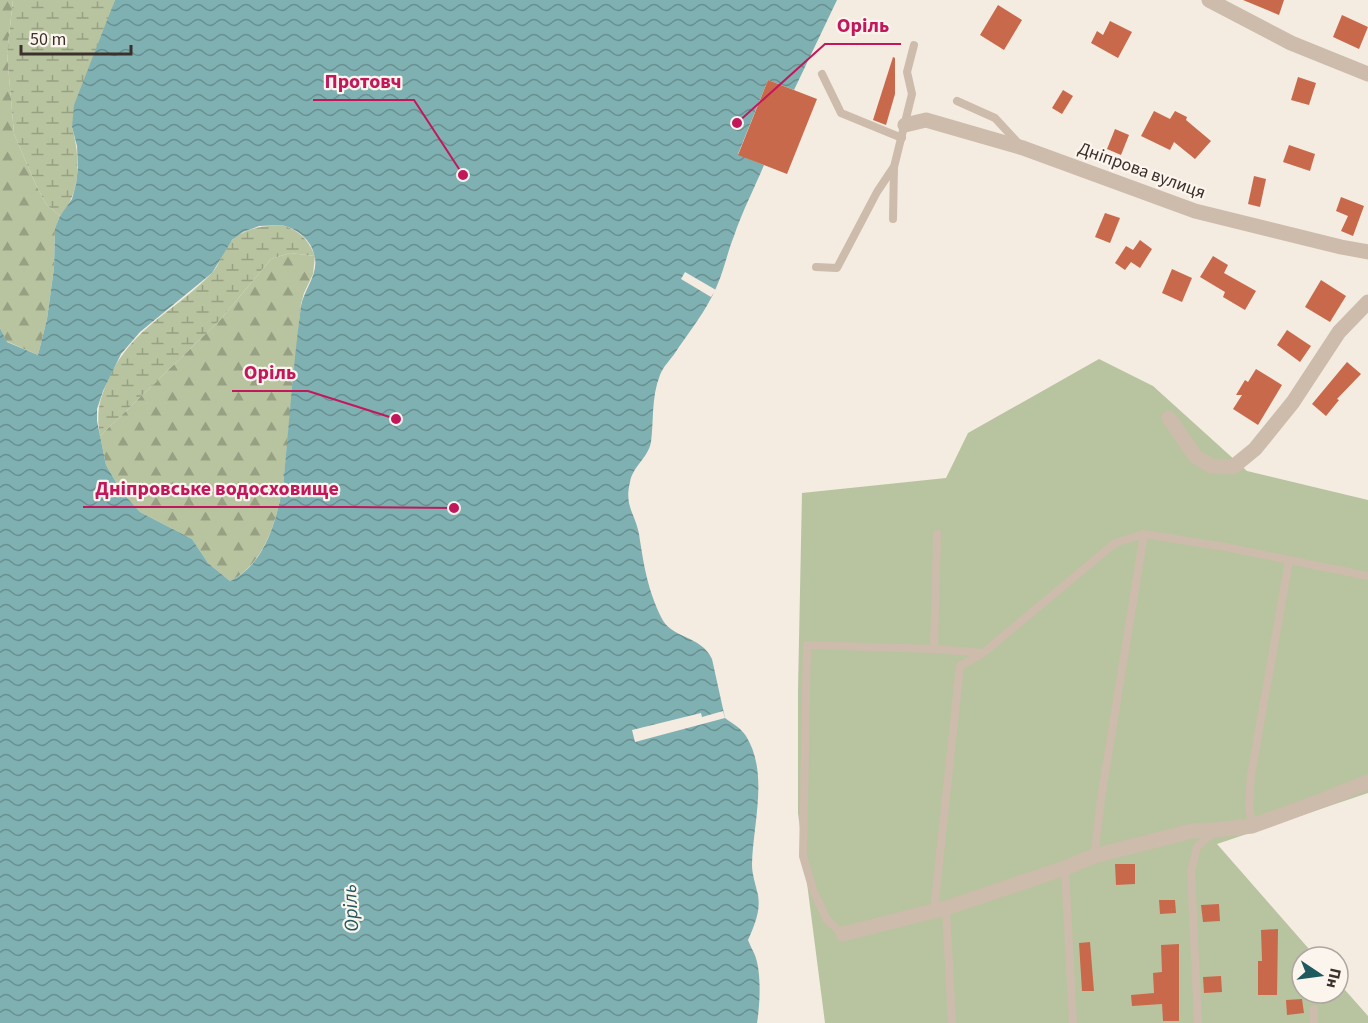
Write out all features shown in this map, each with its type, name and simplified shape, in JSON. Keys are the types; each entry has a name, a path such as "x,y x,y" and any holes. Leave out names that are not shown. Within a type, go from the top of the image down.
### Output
{"street":[{"path":"1209,0 1291,43 1368,74"},
{"name":"Дніпрова вулиця","path":"903,131 926,120 1023,148 1195,211 1368,252"},
{"path":"1169,418 1196,456 1211,466 1233,467 1255,449 1293,402 1339,332 1368,302"},
{"path":"843,934 940,909 1065,868 1094,856 1192,831 1252,826 1368,782"}],"lane":[{"path":"893,219 894,167 912,94 907,72 914,45"},
{"path":"822,74 841,113 903,131"},
{"path":"957,101 995,118 1023,148"},
{"path":"816,267 837,268 877,192 894,167"},
{"path":"934,649 937,534"},
{"path":"1094,856 1102,792 1144,534"},
{"path":"952,1023 940,909 960,666 983,654 1115,543 1144,534 1225,547 1368,576"},
{"path":"1252,826 1251,775 1289,561"},
{"path":"843,934 827,920 813,890 803,856 807,645 934,649 983,654"},
{"path":"1198,1023 1191,872 1197,847 1216,830"},
{"path":"1065,868 1073,1023"},
{"path":"1314,1009 1314,1023"}],"green space":[{"path":"0,0 13,0 7,53 14,134 46,204 60,216 55,228 54,268 47,319 38,355 6,341 0,328"},
{"path":"13,0 115,0 72,127 78,162 76,185 67,207 60,216 46,204 14,134 7,53"},
{"path":"281,225 302,236 315,256 290,253 271,259 221,319 100,436 98,413 103,393 118,361 129,346 141,333 211,274 235,237 249,230"},
{"path":"290,253 315,256 313,274 301,304 283,486 277,513 260,553 252,564 230,581 208,563 192,539 140,512 121,491 106,465 100,436 221,319 271,259"},
{"path":"1099,359 1153,386 1247,471 1368,500 1368,793 1217,844 1305,945 1290,945 1290,1005 1350,1005 1350,996 1368,1016 1368,1023 825,1023 798,813 802,493 946,478 968,433"}],"water":[{"path":"115,0 837,0 794,90 768,80 738,154 764,165 741,218 712,297 660,375 654,401 651,442 647,453 634,471 628,490 629,503 639,534 652,596 661,617 672,629 701,645 707,651 712,659 725,718 746,736 757,766 758,798 752,864 759,904 748,940 757,960 759,978 757,1023 0,1023 0,328 7,342 38,355 47,319 54,268 55,228 72,199 76,184 77,146 72,127 74,105","holes":["259,226 287,227 298,232 311,246 315,264 313,276 301,306 283,486 267,541 252,564 230,581 208,563 192,539 140,512 121,491 106,465 97,421 97,409 121,354 140,332 212,273 232,240 243,232"]}],"pier":[{"path":"685,272 716,290 711,297 681,279"},
{"path":"723,711 725,718 635,742 632,730 701,713 702,717"}],"building":[{"path":"1243,0 1284,0 1279,15"},
{"path":"998,5 1022,20 1004,50 980,35"},
{"path":"1342,15 1368,27 1359,49 1333,37"},
{"path":"1110,21 1132,32 1118,58 1091,43 1097,31 1103,35"},
{"path":"893,57 895,58 895,94 886,125 873,120"},
{"path":"1298,77 1316,83 1309,105 1291,100"},
{"path":"768,80 817,99 787,174 738,155"},
{"path":"1063,90 1073,96 1062,114 1052,108"},
{"path":"1154,111 1170,119 1175,111 1187,117 1186,120 1211,141 1195,159 1174,142 1170,150 1141,136"},
{"path":"1115,129 1129,135 1121,155 1107,149"},
{"path":"1289,145 1315,154 1310,171 1283,162"},
{"path":"1254,176 1266,179 1260,207 1248,204"},
{"path":"1341,197 1364,206 1353,236 1341,231 1348,216 1336,211"},
{"path":"1105,213 1120,218 1110,243 1095,237"},
{"path":"1140,240 1152,249 1140,268 1131,262 1125,270 1115,263 1126,246 1133,250"},
{"path":"1213,256 1228,265 1224,273 1256,291 1245,310 1223,297 1225,292 1200,277"},
{"path":"1172,269 1192,278 1182,302 1162,293"},
{"path":"1321,280 1346,296 1330,322 1305,307"},
{"path":"1287,330 1311,346 1300,362 1277,345"},
{"path":"1347,362 1361,374 1337,399 1339,400 1326,416 1312,404"},
{"path":"1256,369 1282,385 1258,425 1233,409 1242,395 1236,395 1245,380 1248,382"},
{"path":"1115,864 1135,864 1135,884 1116,885"},
{"path":"1159,900 1175,900 1176,913 1160,914"},
{"path":"1219,904 1220,921 1203,922 1201,905"},
{"path":"1278,929 1277,995 1258,995 1258,961 1262,961 1261,930"},
{"path":"1090,942 1094,991 1082,991 1079,943"},
{"path":"1179,944 1179,1021 1163,1021 1162,1004 1132,1006 1131,995 1154,993 1153,973 1162,972 1161,945"},
{"path":"1221,976 1222,992 1204,993 1203,977"},
{"path":"1286,1000 1290,1000 1290,1005 1303,1005 1304,1013 1287,1015"}],"place":[{"name":"Орiль","path":"737,123"},
{"name":"Протовч","path":"463,175"},
{"name":"Оріль","path":"396,419"},
{"name":"Дніпровське водосховище","path":"454,508"}]}
